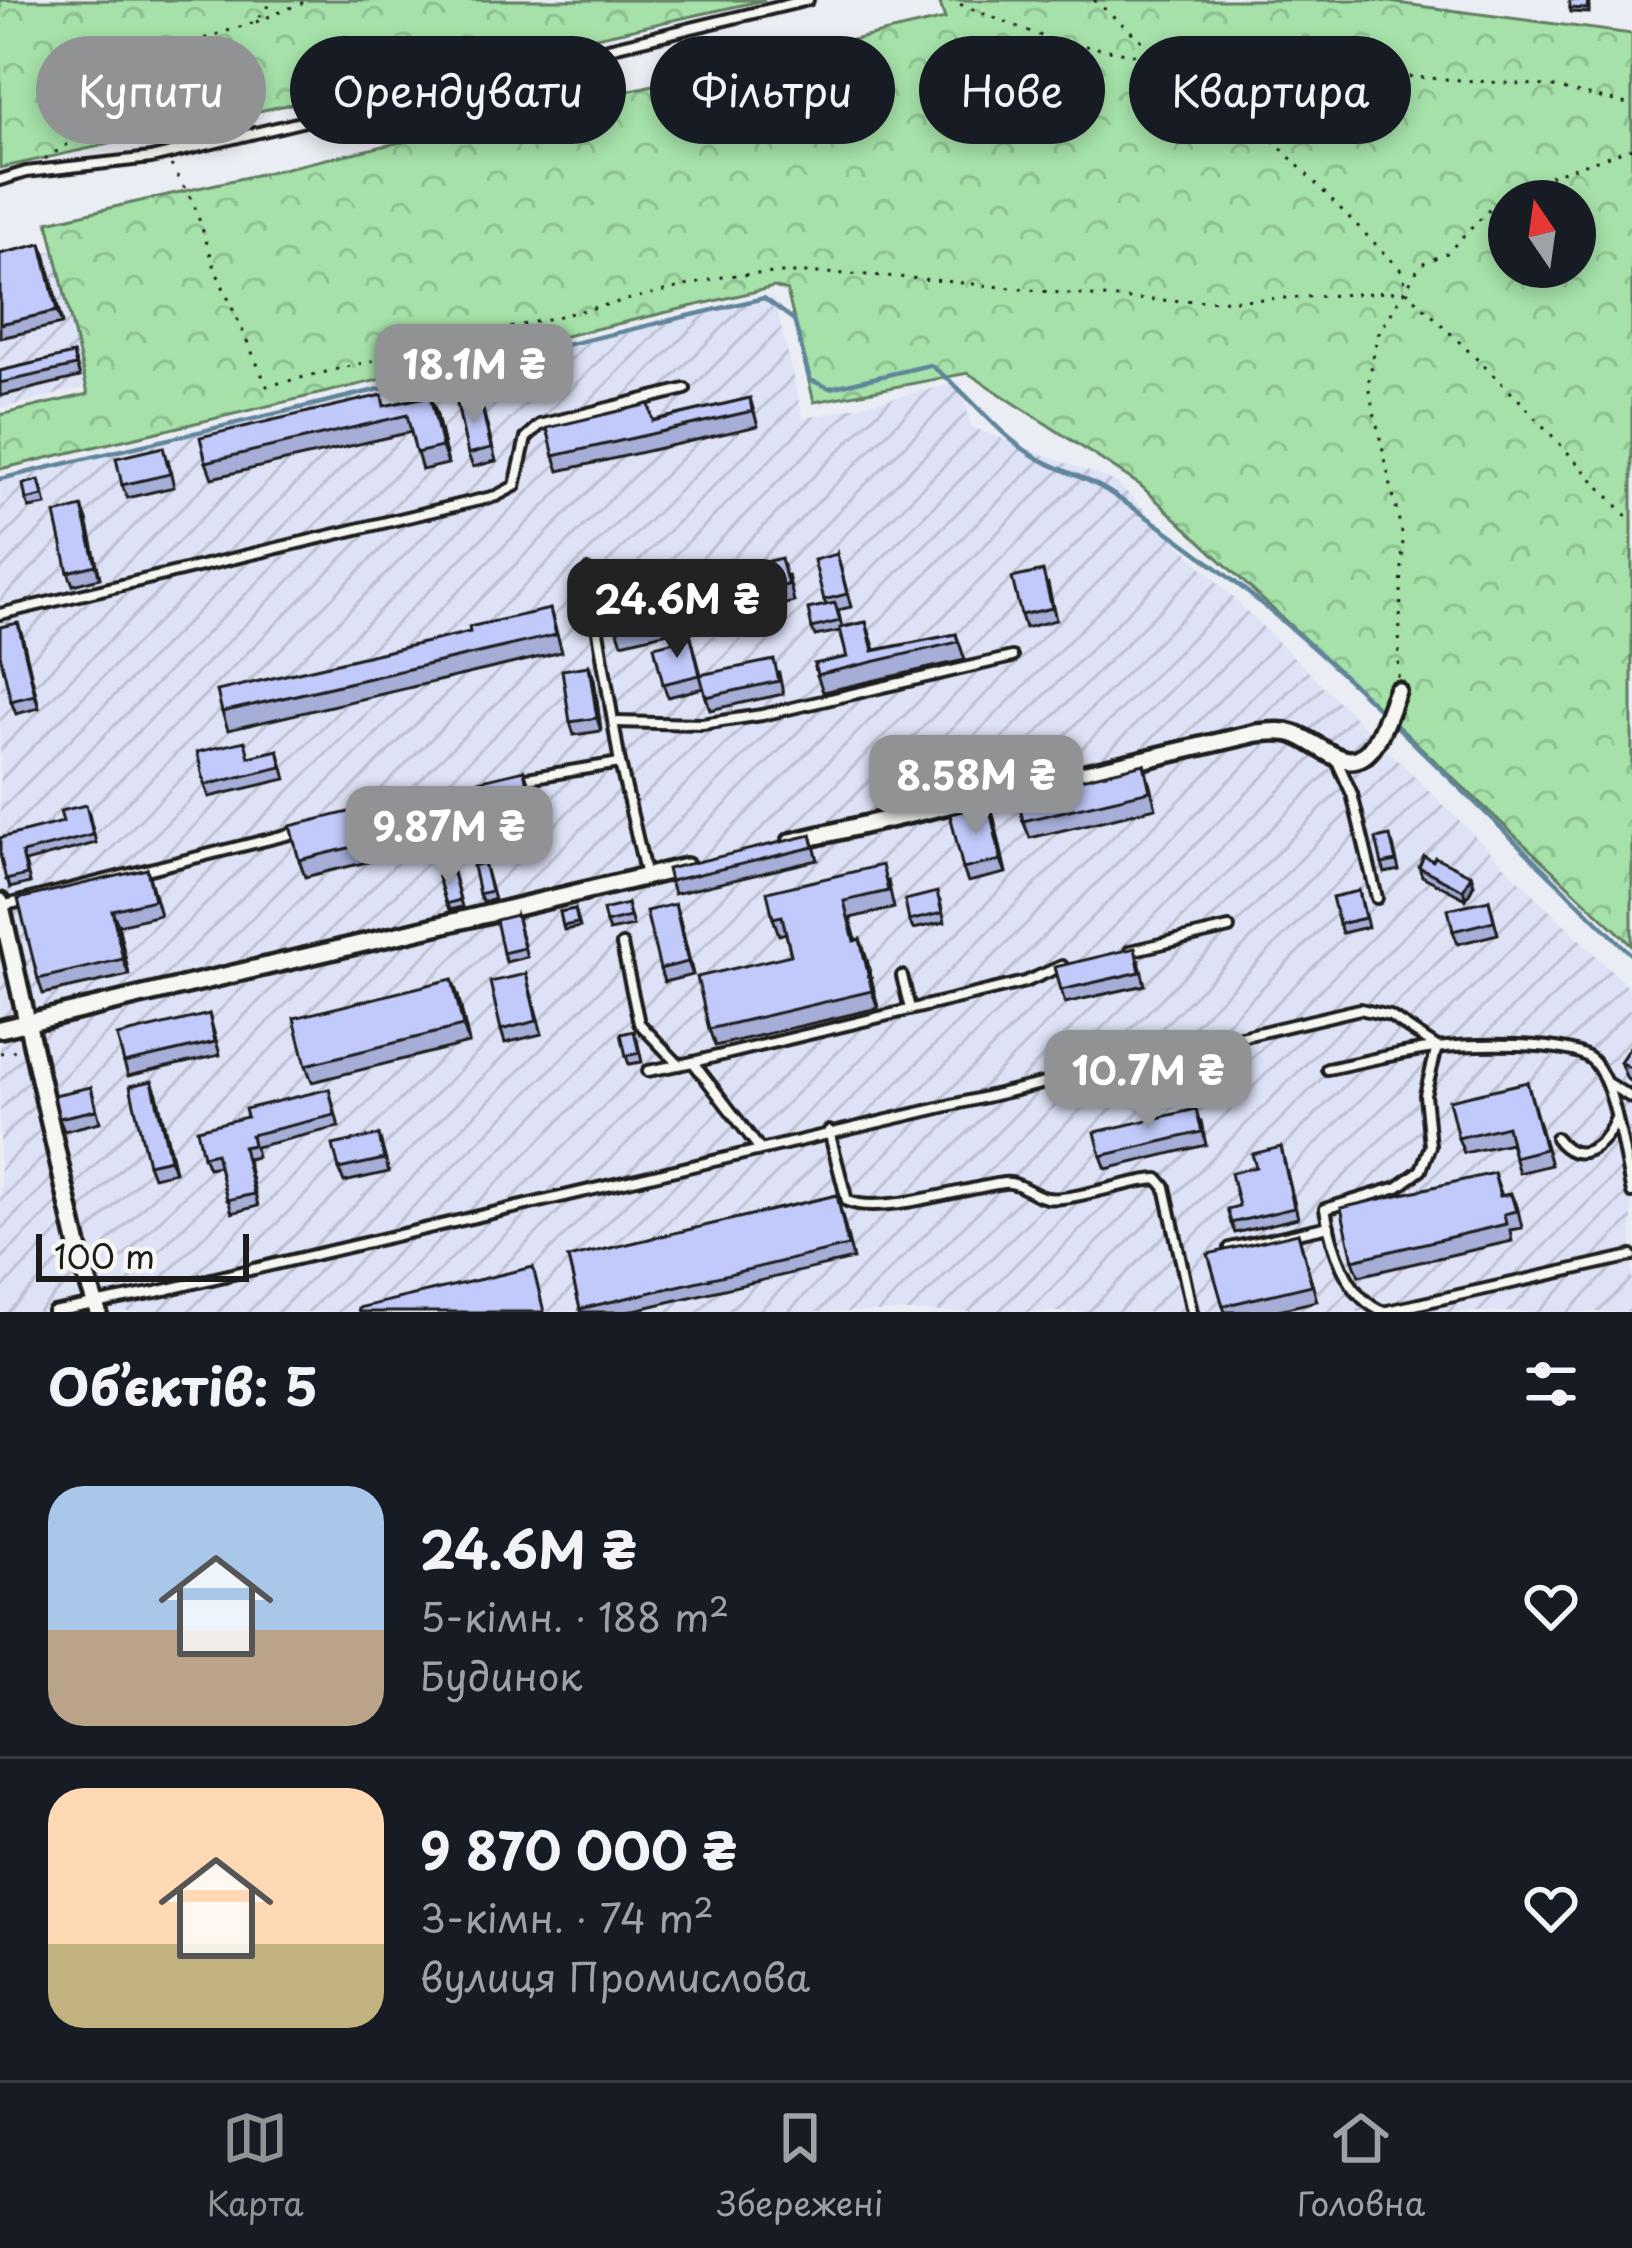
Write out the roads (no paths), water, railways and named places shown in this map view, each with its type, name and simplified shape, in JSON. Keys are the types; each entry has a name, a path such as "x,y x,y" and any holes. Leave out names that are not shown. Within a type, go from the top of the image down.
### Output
{"street":[{"path":"782,844 1257,733 1299,735 1336,760 1358,758 1374,747 1397,691"},
{"path":"0,1029 714,860"},
{"path":"0,904 81,1260 97,1307"}],"lane":[{"path":"0,180 26,172 164,155 808,0"},
{"path":"0,614 496,496 515,486 526,438 540,424 685,389"},
{"path":"588,571 620,763 646,876"},
{"path":"614,722 702,724 762,715 1012,657"},
{"path":"1336,760 1352,794 1377,898"},
{"path":"507,782 620,763"},
{"path":"0,904 303,831"},
{"path":"1124,952 1229,928"},
{"path":"622,945 639,1023 679,1065"},
{"path":"648,1071 1025,982 1082,962"},
{"path":"902,976 910,1010"},
{"path":"53,1312 97,1307 1360,1009 1390,1016 1437,1048"},
{"path":"1327,1069 1437,1048 1577,1051 1593,1061 1606,1082 1632,1193"},
{"path":"1437,1048 1425,1095 1429,1157 1411,1180 1384,1193 1327,1206 1329,1226 1353,1289 1366,1304 1383,1312 1632,1256"},
{"path":"693,1062 759,1148"},
{"path":"1606,1082 1632,1098"},
{"path":"1556,1138 1568,1150 1584,1153 1602,1143 1615,1120"},
{"path":"829,1131 842,1190 848,1201 862,1207 927,1196 943,1198 1009,1182 1048,1199 1158,1179 1165,1187 1192,1312"},
{"path":"1384,1193 1387,1205"},
{"path":"1230,1248 1329,1226"}],"waterway":[{"path":"0,479 764,298 794,320 810,380 830,388 930,365 1020,446 1109,492 1214,566 1377,707"},
{"path":"1391,721 1632,955"}]}
